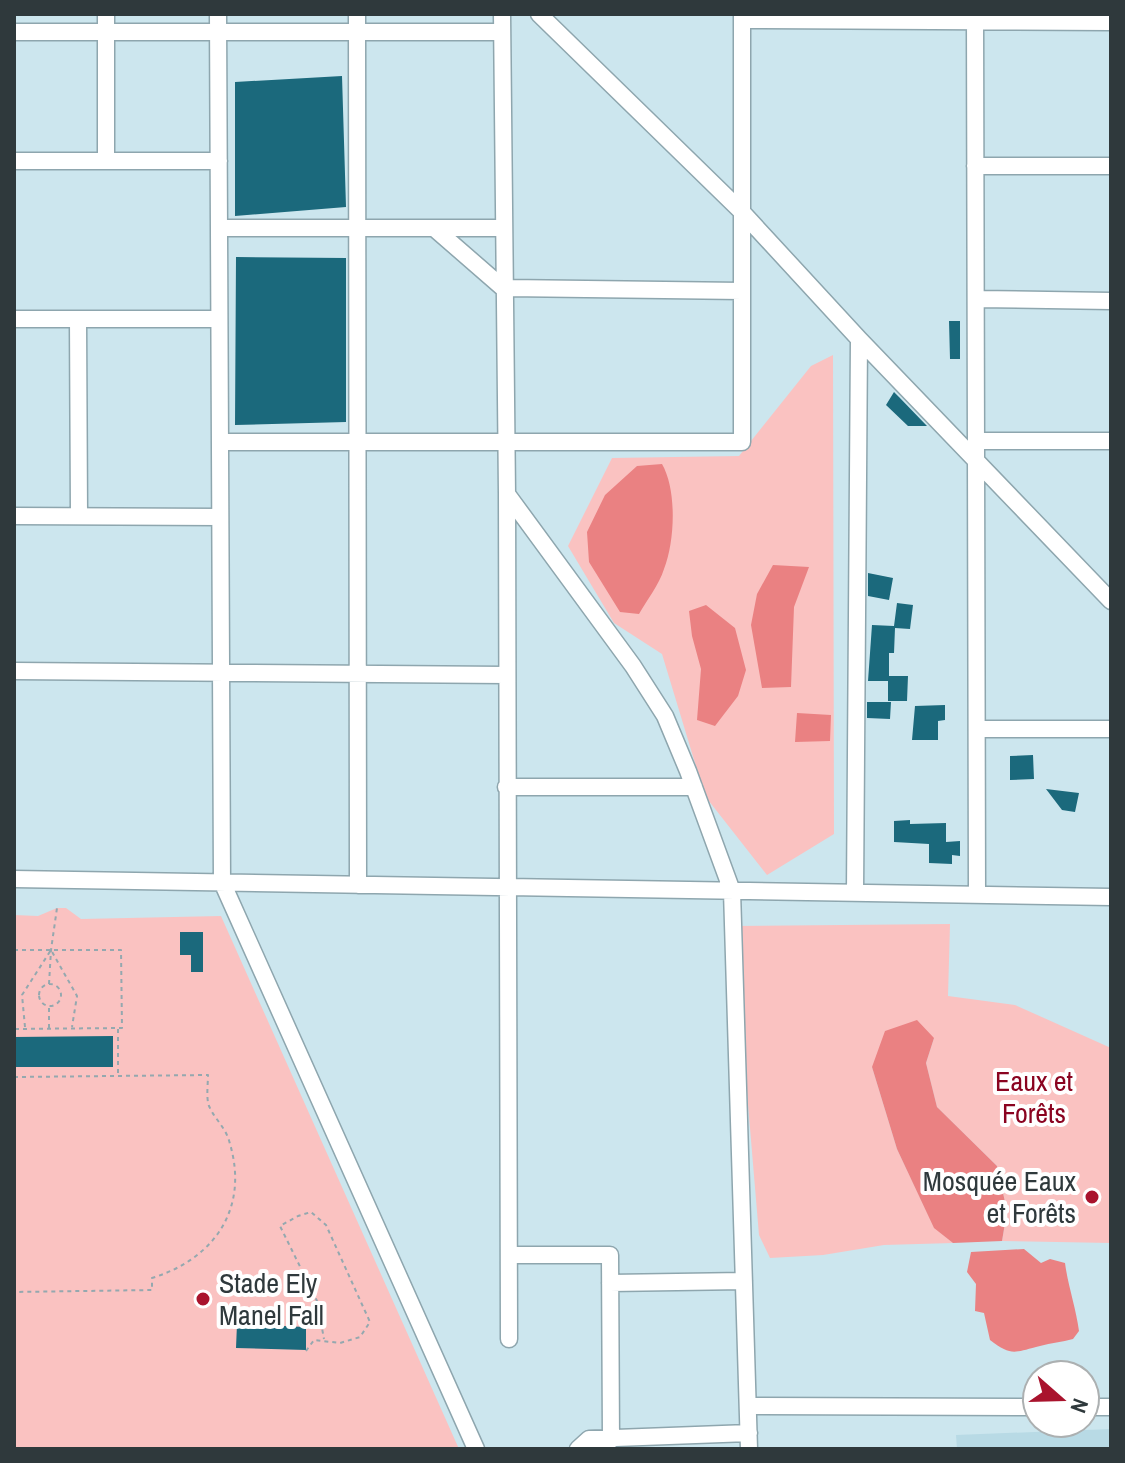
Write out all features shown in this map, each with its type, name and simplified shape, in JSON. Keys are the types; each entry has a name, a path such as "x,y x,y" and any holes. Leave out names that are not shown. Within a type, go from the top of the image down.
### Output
{"street":[{"path":"106,14 106,161"},
{"path":"218,14 222,882 476,1449"},
{"path":"357,14 358,885"},
{"path":"502,14 504,442 507,494 509,1339"},
{"path":"539,14 742,212 859,339 1111,601"},
{"path":"220,442 742,442 742,17 1111,22"},
{"path":"975,18 977,895"},
{"path":"14,32 502,32"},
{"path":"14,161 219,161"},
{"path":"975,166 1111,166"},
{"path":"219,228 503,228"},
{"path":"434,228 503,288 742,291"},
{"path":"976,299 1111,301"},
{"path":"14,319 219,319"},
{"path":"78,319 79,516"},
{"path":"855,893 859,339"},
{"path":"976,441 1111,441"},
{"path":"507,494 633,666 665,716 732,891 749,1441 589,1439 578,1449"},
{"path":"14,516 220,517"},
{"path":"14,671 506,675"},
{"path":"977,729 1111,729"},
{"path":"506,787 694,787"},
{"path":"14,879 1111,897"},
{"path":"509,1255 610,1255 611,1440"},
{"path":"610,1283 744,1281"},
{"path":"748,1406 1021,1407"}],"path":[{"path":"49,984 57,908"},
{"path":"14,950 121,950 122,1028 14,1029"},
{"path":"51,950 77,996 72,1028"},
{"path":"25,1029 22,995 51,950"},
{"path":"49,984 59,988 61,996 59,1003 49,1007 40,1001 38,994 42,987 49,984"},
{"path":"49,1007 49,1029"},
{"path":"118,1028 118,1076"},
{"path":"14,1077 208,1075 209,1105 224,1126 234,1157 236,1178 228,1217 217,1236 202,1253 171,1272 152,1278 152,1290 14,1292"},
{"path":"306,1351 314,1340 340,1343 360,1337 370,1322 326,1225 311,1212 280,1226 317,1301 324,1339"}],"shaded area":[{"path":"662,464 670,487 673,516 668,558 659,581 639,614 620,612 589,562 587,532 605,495 637,466"},
{"path":"773,565 809,567 794,607 791,687 762,688 751,625 757,594"},
{"path":"706,605 735,628 746,670 738,696 715,726 697,720 701,669 689,611"},
{"path":"797,713 831,715 830,741 795,742"},
{"path":"917,1020 934,1038 926,1063 937,1107 997,1166 1007,1211 1002,1241 953,1243 934,1228 897,1149 872,1067 885,1031"},
{"path":"1024,1249 1041,1263 1050,1259 1065,1263 1079,1331 1073,1339 1014,1352 990,1340 984,1313 975,1311 976,1284 967,1272 971,1252"},
{"path":"1101,1429 1111,1429 1111,1449 957,1449 956,1435 1021,1432 1021,1439 1101,1439"}],"green space":[{"path":"833,355 834,834 767,875 705,796 662,654 614,623 568,546 612,458 739,456 811,366"},
{"name":"Stade Ely Manel Fall","path":"57,908 66,908 81,919 221,916 459,1449 14,1449 14,915 38,916"},
{"name":"Eaux et Forêts","path":"950,924 948,996 1015,1005 1111,1048 1111,1243 1002,1241 1007,1211 997,1166 937,1107 926,1063 934,1038 872,1067 897,1149 934,1227 953,1243 884,1245 823,1255 770,1258 759,1235 733,926"}],"building":[{"path":"342,76 346,207 235,216 235,82"},
{"path":"236,257 346,258 346,422 235,425"},
{"path":"949,321 960,321 960,359 950,359"},
{"path":"894,392 927,426 908,426 886,405"},
{"path":"868,573 893,578 889,600 868,596"},
{"path":"897,603 913,605 910,629 895,628 894,653 889,653 889,676 908,676 907,701 888,701 888,681 868,681 872,625 894,626"},
{"path":"867,702 891,702 890,719 867,718"},
{"path":"945,705 945,720 938,721 938,740 912,740 915,706"},
{"path":"1033,755 1034,779 1010,780 1010,756"},
{"path":"1046,789 1079,793 1075,812 1062,810"},
{"path":"910,820 910,824 946,823 946,842 960,841 960,856 952,855 952,864 929,863 929,844 894,842 894,821"},
{"path":"180,932 203,932 203,972 191,972 191,955 180,955"},
{"path":"113,1036 113,1067 14,1067 14,1037"},
{"path":"237,1324 306,1327 306,1350 236,1348"}],"place":[{"name":"Mosquée Eaux et Forêts","path":"1092,1197"},
{"name":"Stade Ely Manel Fall","path":"203,1299"}]}
